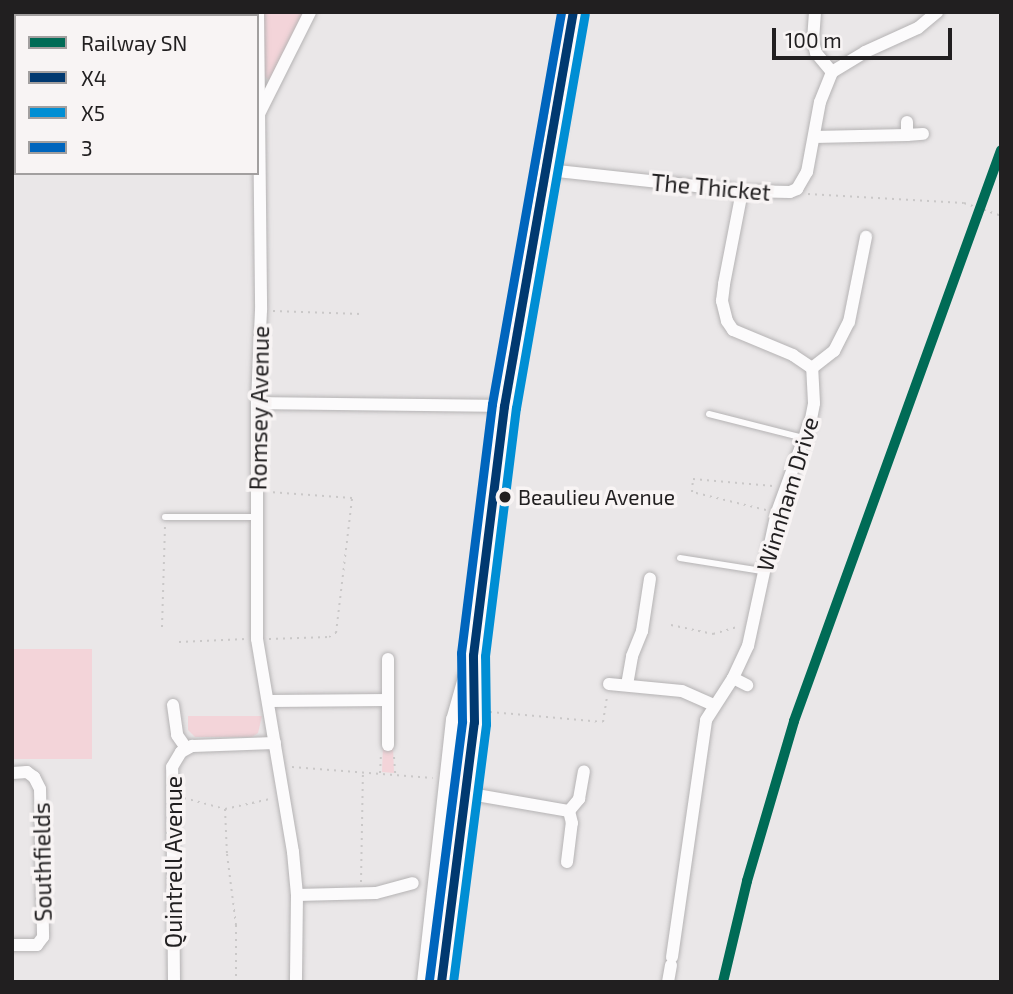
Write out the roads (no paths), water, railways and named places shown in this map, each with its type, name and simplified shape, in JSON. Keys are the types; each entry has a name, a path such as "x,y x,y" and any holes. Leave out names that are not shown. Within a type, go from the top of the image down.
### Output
{"main road":[{"path":"441,982 474,722 473,655 504,406 548,170 573,12"},
{"path":"426,982 455,720 473,655"}],"street":[{"name":"Romsey Avenue","path":"296,982 297,895 285,795 257,639 257,402 261,310 259,115 310,12"},
{"path":"815,12 813,41 821,62 832,72 865,52 918,28 937,12"},
{"name":"The Thicket","path":"548,170 742,191 780,193 797,189 807,172 820,102 832,72"},
{"path":"814,138 907,128 923,134"},
{"path":"742,191 722,301 727,321 733,330 793,355 811,368 834,351 849,323 866,237"},
{"name":"Winnham Drive","path":"668,982 706,720 713,705 733,678 748,646 762,571 777,512 814,403 811,368"},
{"path":"257,402 504,406"},
{"path":"627,685 632,656 642,631 650,579"},
{"path":"388,659 388,745"},
{"path":"733,678 747,685"},
{"path":"610,684 682,691 713,705"},
{"path":"268,701 388,700"},
{"name":"Quintrell Avenue","path":"173,705 177,735 186,748"},
{"name":"Quintrell Avenue","path":"186,748 275,743"},
{"name":"Quintrell Avenue","path":"174,982 172,767 186,748"},
{"path":"569,811 579,799 584,771"},
{"name":"Southfields","path":"12,773 27,772 34,777 40,789 43,937 37,945 12,945"},
{"path":"465,793 569,811"},
{"path":"567,862 572,823 569,811"},
{"path":"297,895 362,894 390,891 413,883"}],"lane":[{"path":"709,414 804,438"},
{"path":"165,517 258,517"},
{"path":"680,558 762,571"}],"rail line":[{"name":"SN","path":"723,982 747,881 794,721 1001,150"}],"place":[{"name":"Beaulieu Avenue","path":"505,497"}]}
